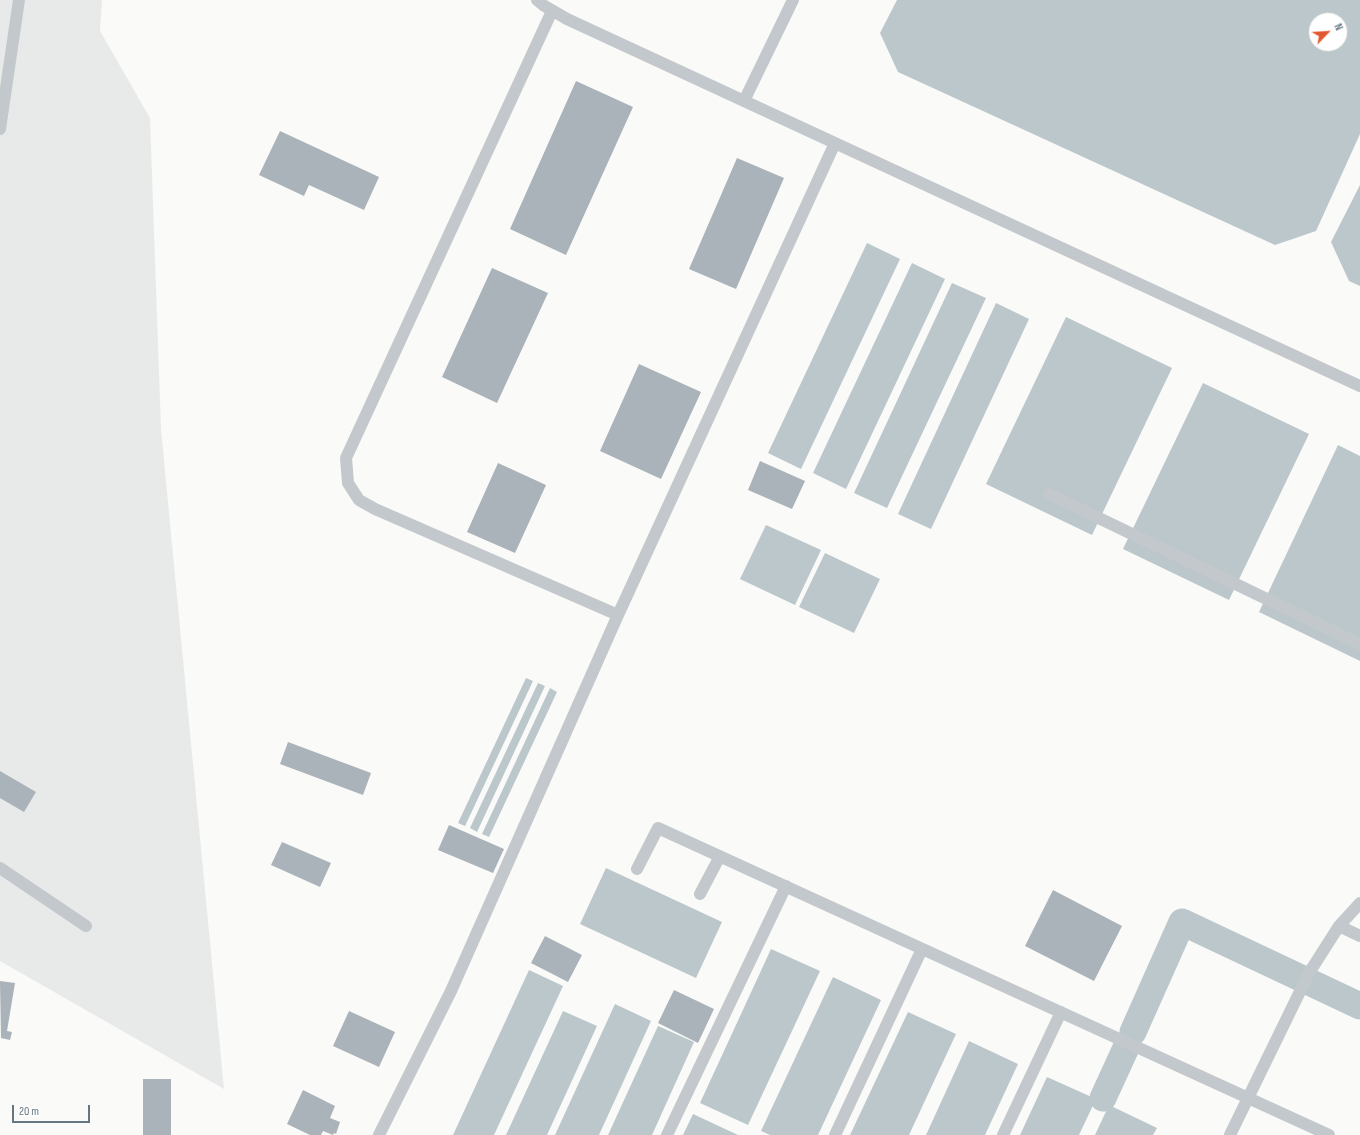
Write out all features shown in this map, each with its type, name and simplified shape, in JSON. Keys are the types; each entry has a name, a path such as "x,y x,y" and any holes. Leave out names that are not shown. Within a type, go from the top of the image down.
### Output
{"lane":[{"path":"0,129 19,0"},
{"path":"536,0 567,19 1360,386"},
{"path":"744,101 793,0"},
{"path":"552,10 346,458 348,483 359,500 375,510 618,615"},
{"path":"379,1135 451,991 618,615 835,143"},
{"path":"1049,494 1360,644"},
{"path":"637,869 658,828 1329,1135"},
{"path":"700,894 720,856"},
{"path":"0,868 86,926"},
{"path":"667,1135 786,886"},
{"path":"1230,1135 1309,973 1339,926 1360,903"},
{"path":"1339,926 1360,936"},
{"path":"835,1135 922,949"},
{"path":"1003,1135 1061,1012"}],"shaded area":[{"path":"0,0 102,0 100,31 150,118 161,429 224,1089 0,961"},
{"path":"897,0 1360,0 1360,134 1316,231 1275,245 898,72 880,33"},
{"path":"1360,185 1360,286 1349,281 1331,242"},
{"path":"867,243 900,259 801,469 768,453"},
{"path":"912,263 945,279 846,489 813,473"},
{"path":"952,283 986,298 887,508 854,493"},
{"path":"996,303 1029,319 931,529 898,514"},
{"path":"1066,317 1172,368 1092,535 986,484"},
{"path":"1203,383 1309,434 1229,600 1123,549"},
{"path":"1338,445 1360,456 1360,661 1259,612"},
{"path":"766,525 821,550 795,605 740,579"},
{"path":"825,553 880,579 854,633 799,607"},
{"path":"526,678 533,681 465,826 458,823"},
{"path":"538,683 545,686 477,832 470,828"},
{"path":"550,688 557,692 489,837 482,834"},
{"path":"606,868 722,922 696,978 580,924"},
{"path":"771,949 820,971 748,1125 700,1103"},
{"path":"529,970 563,986 494,1135 453,1135"},
{"path":"833,977 881,1000 818,1135 770,1135 761,1131"},
{"path":"615,1004 651,1021 599,1135 555,1135"},
{"path":"563,1011 597,1026 547,1135 506,1135"},
{"path":"908,1012 956,1034 909,1135 850,1135"},
{"path":"658,1026 694,1042 652,1135 608,1135"},
{"path":"969,1041 1018,1064 985,1135 926,1135"},
{"path":"1047,1077 1096,1099 1079,1135 1020,1135"},
{"path":"1109,1105 1157,1128 1153,1135 1095,1135"},
{"path":"693,1114 738,1135 683,1135"}],"building":[{"path":"576,81 633,107 566,255 510,229"},
{"path":"280,131 379,177 364,210 309,185 304,196 259,175"},
{"path":"737,158 784,178 736,289 689,269"},
{"path":"492,268 548,293 497,403 442,377"},
{"path":"639,364 701,392 661,479 600,451"},
{"path":"760,461 805,481 792,509 748,490"},
{"path":"498,463 546,485 515,553 467,532"},
{"path":"288,742 371,773 363,795 280,764"},
{"path":"0,771 36,792 24,812 0,798"},
{"path":"449,825 504,849 493,873 438,850"},
{"path":"282,842 331,863 320,887 271,865"},
{"path":"1053,890 1122,926 1094,981 1025,946"},
{"path":"545,936 582,955 568,982 531,963"},
{"path":"0,981 15,983 7,1031 12,1032 10,1040 1,1038"},
{"path":"674,990 714,1009 698,1043 658,1023"},
{"path":"349,1011 395,1032 379,1067 333,1046"},
{"path":"143,1079 171,1079 171,1135 143,1135"},
{"path":"303,1090 335,1106 330,1118 340,1122 336,1134 334,1133 333,1135 323,1131 321,1135 310,1135 287,1124"}],"waterway":[{"path":"1133,1032 1182,922 1360,1006"},
{"path":"1103,1098 1125,1050"}]}
